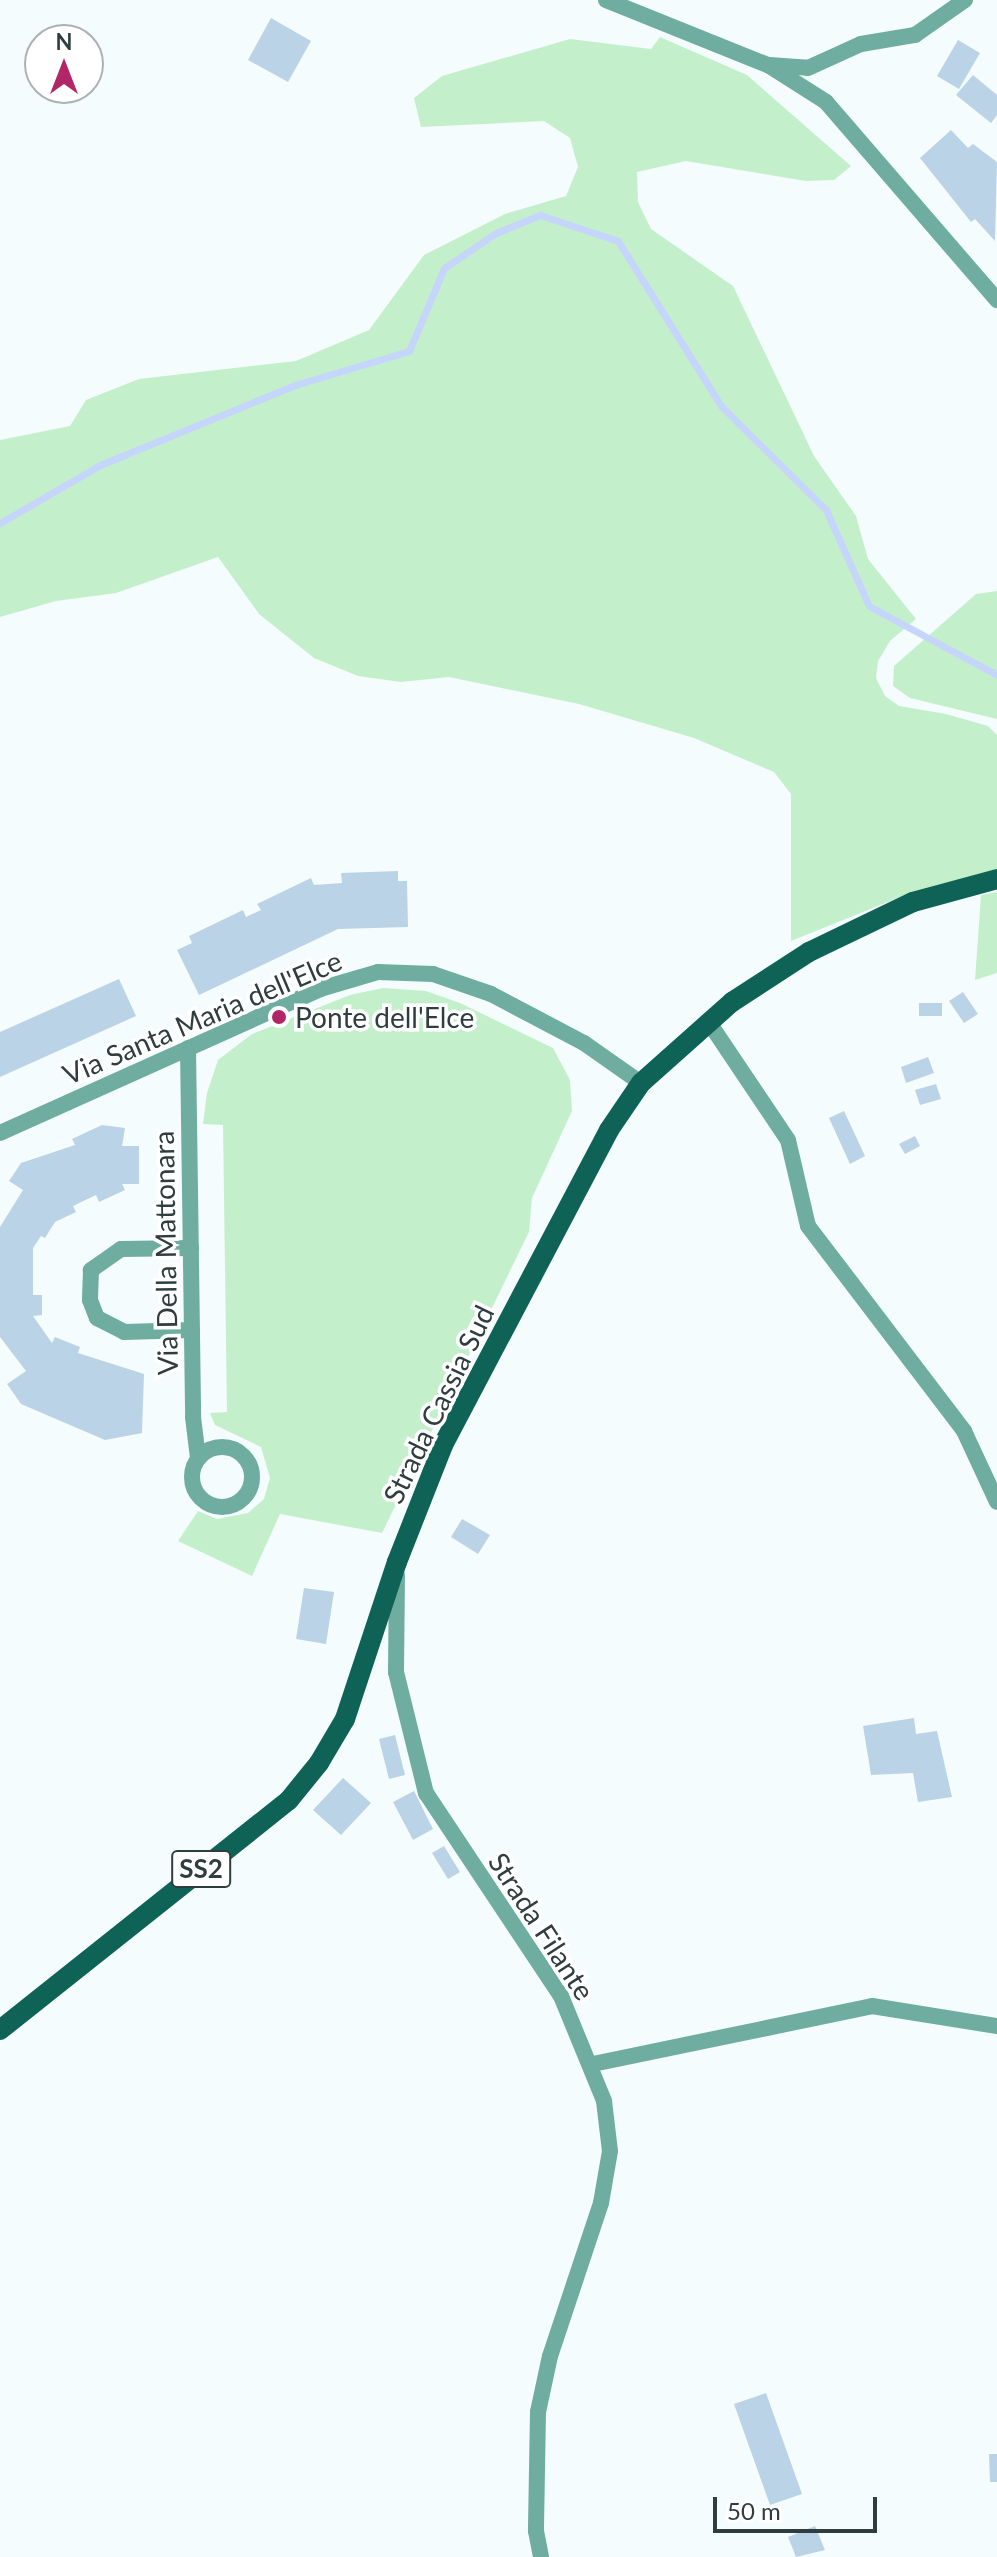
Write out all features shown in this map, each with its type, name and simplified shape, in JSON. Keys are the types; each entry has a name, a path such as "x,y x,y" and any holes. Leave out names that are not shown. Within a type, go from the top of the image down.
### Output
{"main road":[{"name":"Strada Cassia Sud","path":"0,2030 289,1800 345,1719 397,1562 443,1445 609,1130 641,1083 708,1021 809,952 913,902 997,879"}],"street":[{"path":"606,0 768,65 826,102 997,300"},
{"path":"768,65 808,68 861,44 915,35 965,0"},
{"name":"Via Santa Maria dell'Elce","path":"0,1133 320,989 378,972 433,974 503,1000 584,1043 641,1083"},
{"path":"708,1021 788,1140 808,1226 964,1431 997,1502"},
{"name":"Via Della Mattonara","path":"188,1048 192,1330 198,1458"},
{"path":"191,1248 121,1249 91,1270 90,1300 97,1318 124,1332 192,1330"},
{"name":"Strada Filante","path":"397,1562 396,1672 426,1793 548,1975 593,2064 610,2151 601,2203 550,2356 538,2412 536,2531 541,2557"},
{"path":"593,2064 872,2006 997,2026"}],"green space":[{"path":"660,37 747,75 851,166 834,180 806,181 686,161 637,172 638,202 651,229 733,286 814,456 856,516 868,559 916,619 890,641 878,661 876,678 885,696 899,706 946,714 988,726 997,735 997,869 910,893 791,941 791,794 774,772 694,738 579,704 449,677 401,682 358,676 314,658 259,614 218,557 116,593 56,601 0,617 0,440 70,426 86,400 139,379 296,361 369,330 424,255 505,214 566,196 578,167 570,138 544,121 421,127 414,98 442,76 570,39 651,49"},
{"path":"997,591 997,719 910,698 893,686 894,666 976,594"},
{"path":"997,892 997,973 975,980 981,895"},
{"path":"383,988 426,991 460,1003 553,1048 570,1080 572,1111 532,1198 529,1232 382,1533 280,1514 252,1576 178,1541 198,1511 217,1519 248,1513 264,1499 270,1478 261,1447 215,1425 210,1413 227,1412 223,1125 203,1124 207,1093 218,1060 252,1034 350,995"}],"building":[{"path":"271,18 311,41 288,82 248,60"},
{"path":"958,40 980,53 959,89 937,76"},
{"path":"973,75 997,95 997,115 991,123 956,95"},
{"path":"951,130 968,148 973,144 997,162 995,241 975,219 971,222 920,158"},
{"path":"398,871 398,881 407,881 408,927 338,929 199,995 177,950 192,943 189,936 243,910 246,917 261,910 257,904 311,878 314,885 342,883 341,873"},
{"path":"119,979 136,1016 0,1077 0,1032"},
{"path":"963,992 978,1014 964,1023 949,1001"},
{"path":"919,1003 942,1003 942,1016 919,1016"},
{"path":"928,1057 934,1073 906,1083 901,1067"},
{"path":"936,1084 941,1099 920,1105 915,1090"},
{"path":"844,1111 865,1156 850,1164 829,1118"},
{"path":"102,1125 125,1128 122,1146 139,1146 139,1184 122,1184 125,1190 99,1202 96,1195 73,1206 76,1212 55,1222 45,1238 41,1236 33,1248 33,1295 42,1295 42,1315 33,1316 52,1343 55,1337 80,1347 78,1353 144,1374 142,1433 105,1440 21,1404 7,1384 26,1371 0,1337 0,1227 23,1190 9,1181 21,1163 75,1145 72,1139"},
{"path":"915,1136 920,1146 905,1154 899,1144"},
{"path":"462,1519 490,1535 478,1554 451,1537"},
{"path":"304,1588 334,1592 326,1644 296,1639"},
{"path":"914,1718 916,1734 937,1731 952,1797 918,1802 913,1773 871,1775 863,1726"},
{"path":"395,1735 405,1775 389,1779 379,1739"},
{"path":"343,1778 371,1803 341,1835 313,1810"},
{"path":"414,1791 433,1829 413,1840 393,1802"},
{"path":"444,1846 460,1872 448,1879 432,1853"},
{"path":"766,2393 802,2494 770,2505 734,2404"},
{"path":"989,2454 997,2454 997,2482 990,2482"},
{"path":"815,2526 825,2550 796,2557 788,2537"}],"waterway":[{"path":"0,523 100,465 295,385 409,351 444,268 496,233 540,215 618,241 721,406 826,510 869,606 997,675"}],"place":[{"name":"Ponte dell'Elce","path":"279,1017"}]}
